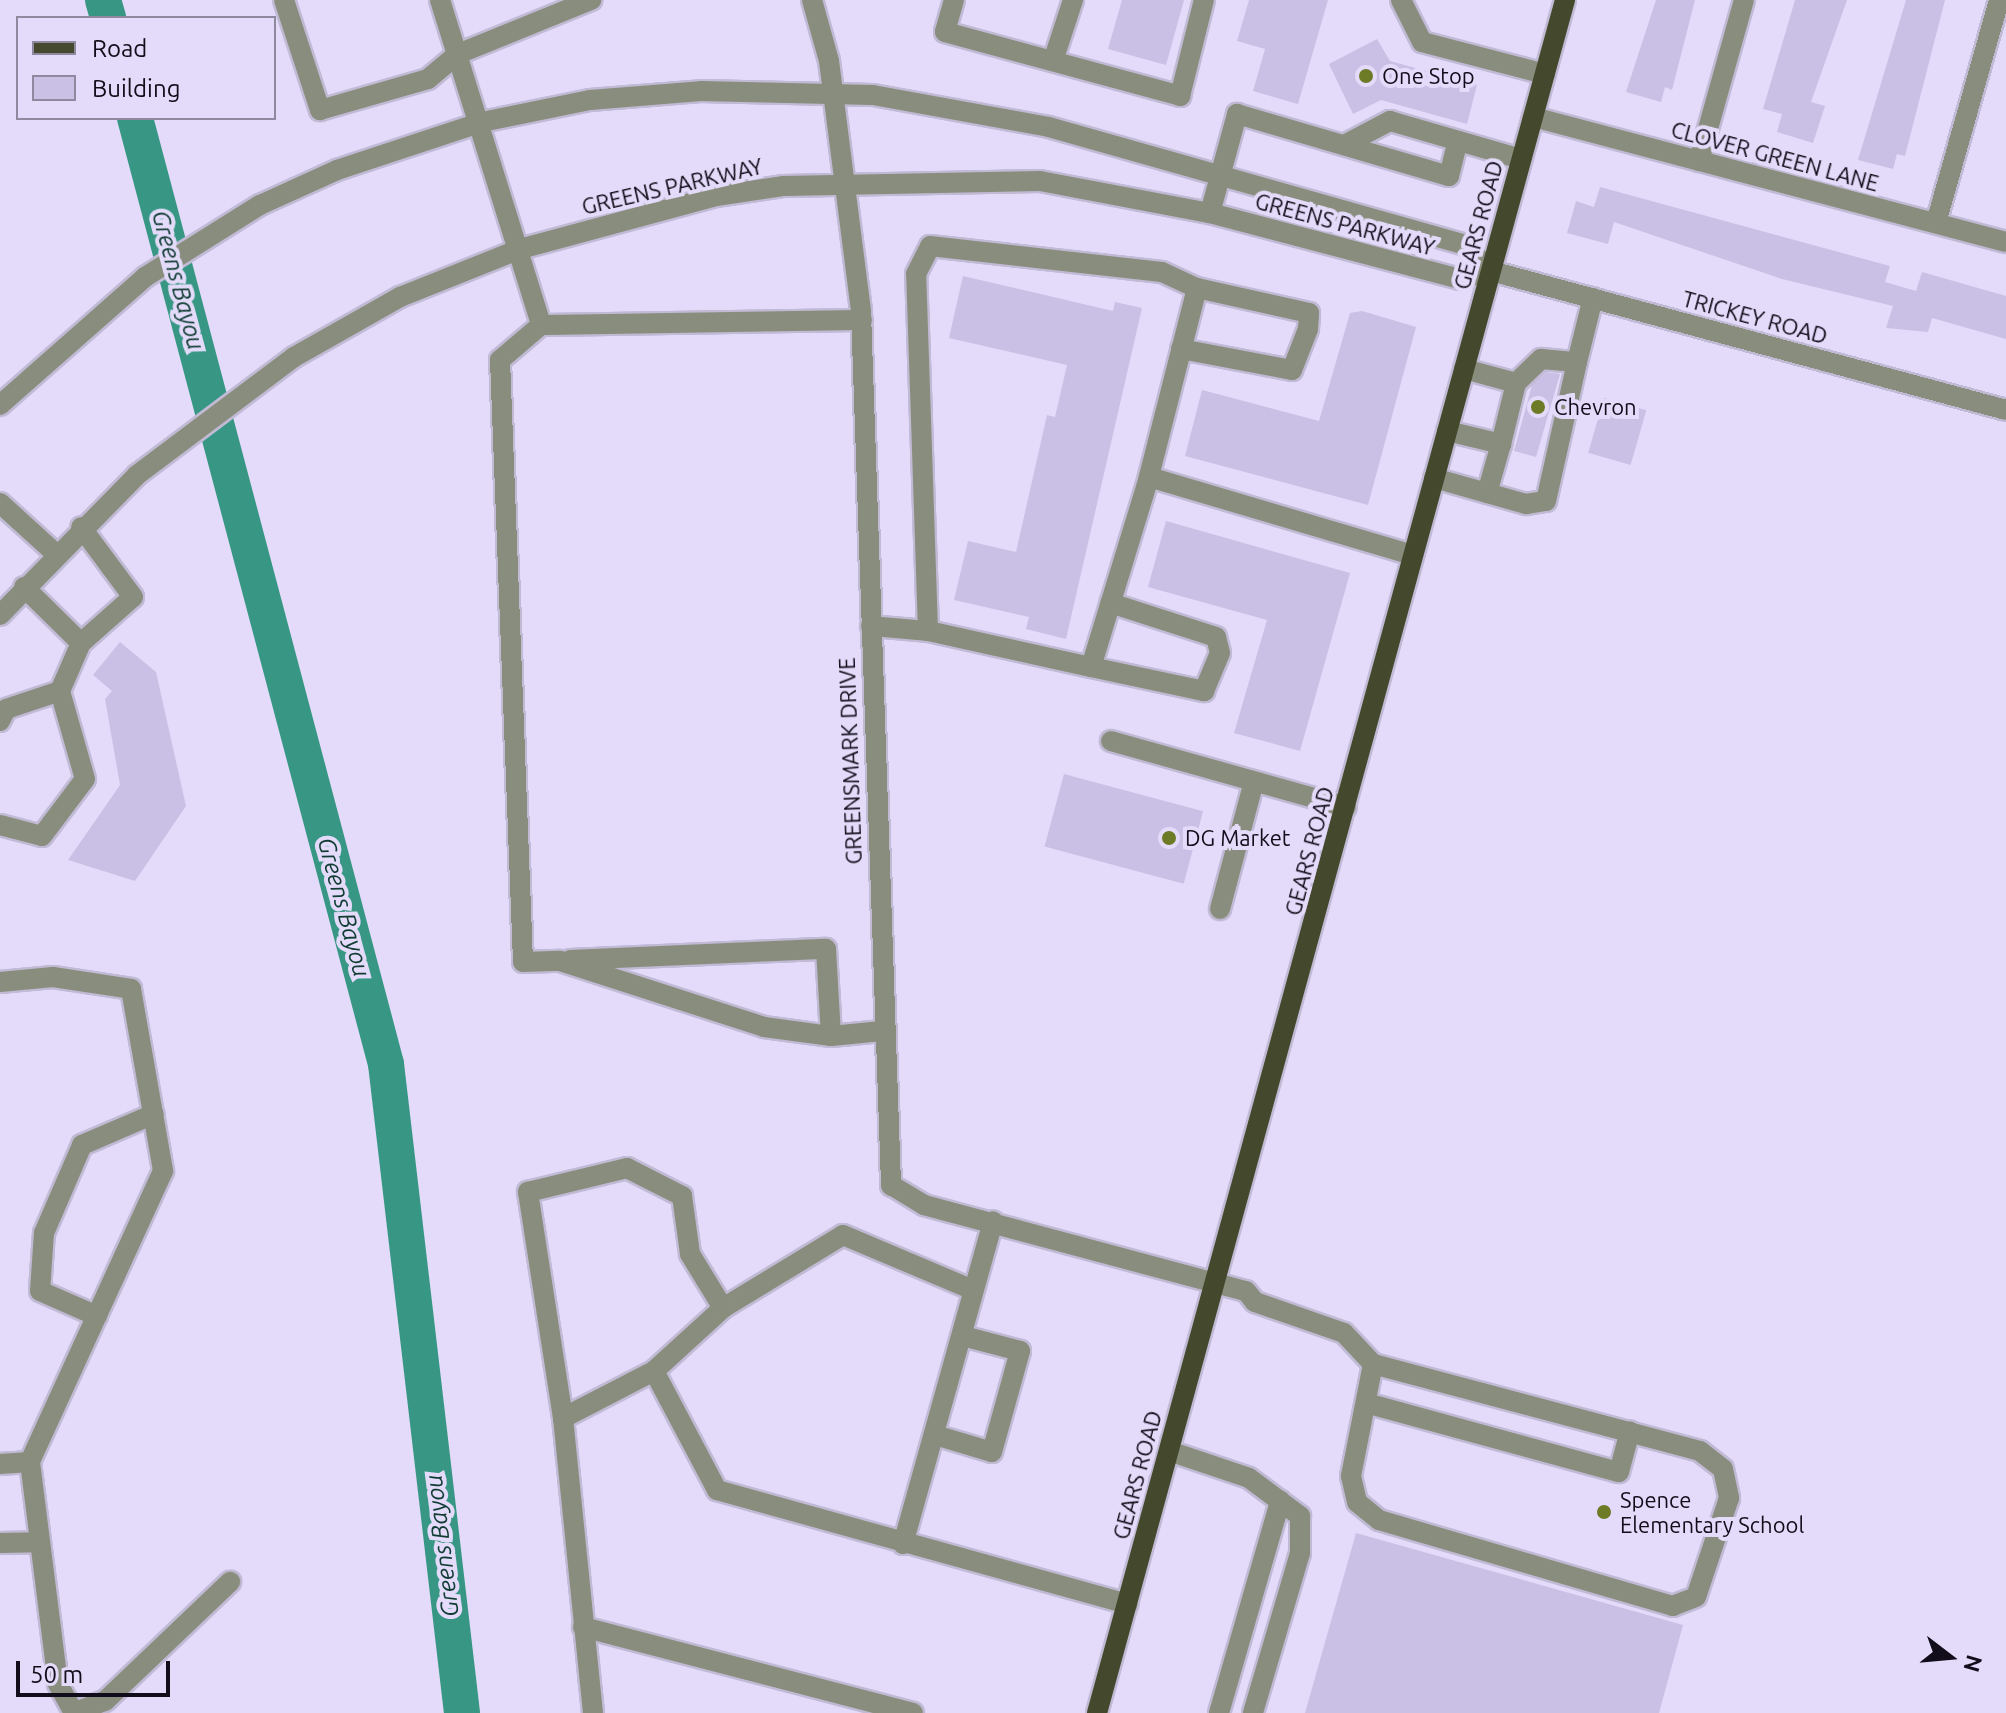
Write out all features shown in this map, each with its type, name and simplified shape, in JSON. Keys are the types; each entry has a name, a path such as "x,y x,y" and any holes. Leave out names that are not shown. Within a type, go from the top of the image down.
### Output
{"main road":[{"name":"GEARS ROAD","path":"1097,1713 1565,0"}],"street":[{"path":"284,0 320,110 428,79 458,54 591,0"},
{"path":"440,0 482,122 541,325"},
{"name":"GREENSMARK DRIVE","path":"812,0 833,92 862,320 882,1031 891,1185 924,1205 1216,1282 1344,1333 1373,1364"},
{"path":"954,0 945,32 1180,96 1204,0"},
{"path":"1053,61 1073,0"},
{"path":"1401,0 1422,42 1545,74"},
{"path":"1699,161 1744,0"},
{"path":"1936,223 1999,0"},
{"name":"GREENS PARKWAY","path":"0,405 96,317 260,205 337,170 482,122 606,99 833,92 924,101 1035,124 1465,245 1491,271"},
{"path":"1210,213 1237,114 1449,176 1458,141"},
{"name":"CLOVER GREEN LANE","path":"1533,117 2006,242"},
{"path":"1344,145 1390,121 1521,159"},
{"name":"GREENS PARKWAY","path":"0,615 81,527 137,475 279,368 400,297 520,249 716,196 845,184 1040,181 1210,213 1459,279 1491,271"},
{"path":"928,631 916,274 930,246 1162,272 1197,288 1309,313 1308,329 1292,370 1181,349"},
{"name":"TRICKEY ROAD","path":"1491,271 2006,410"},
{"path":"1091,667 1149,477 1197,288"},
{"path":"1434,478 1526,504 1546,501 1593,298"},
{"path":"831,1036 830,963 826,949 812,945 523,962 500,360 541,325 862,320"},
{"path":"1487,493 1516,383 1541,359 1577,362"},
{"path":"1464,369 1516,383"},
{"path":"1447,431 1501,444"},
{"path":"1149,477 1413,555"},
{"path":"0,503 56,554"},
{"path":"0,825 42,836 85,779 60,691 81,643 133,597 81,527"},
{"path":"24,587 81,643"},
{"path":"871,626 928,631 1204,691 1220,653 1216,637 1110,603"},
{"path":"0,721 6,709 60,691"},
{"path":"1111,741 1346,807"},
{"path":"1220,909 1254,781"},
{"path":"560,961 764,1027 831,1036 882,1031"},
{"path":"0,982 53,977 131,989 163,1171 30,1462 58,1684 73,1713 105,1701 230,1582"},
{"path":"97,1316 40,1291 44,1233 82,1145 154,1114"},
{"path":"593,1713 563,1418 528,1192 627,1168 682,1196 690,1254 723,1308"},
{"path":"903,1544 963,1336 971,1289 993,1221"},
{"path":"563,1418 654,1371 723,1308 843,1235 971,1289"},
{"path":"935,1435 992,1452 1020,1351 963,1336"},
{"path":"1373,1364 1700,1451 1723,1469 1729,1498 1721,1540 1696,1597 1673,1606 1379,1520 1357,1502 1351,1476 1366,1403 1373,1364"},
{"path":"654,1371 717,1490 1127,1604"},
{"path":"1366,1403 1619,1472 1630,1431"},
{"path":"1169,1451 1249,1478 1300,1516 1300,1553 1253,1713"},
{"path":"0,1464 30,1462"},
{"path":"1219,1713 1280,1501"},
{"path":"0,1543 39,1542"},
{"path":"583,1627 913,1713"}],"building":[{"path":"1122,0 1184,0 1166,65 1108,49"},
{"path":"1249,0 1328,0 1298,104 1253,91 1265,49 1237,41"},
{"path":"1656,0 1695,0 1672,90 1665,87 1661,102 1626,92"},
{"path":"1795,0 1847,0 1811,102 1825,106 1813,143 1777,132 1782,114 1763,109"},
{"path":"1906,0 1945,0 1905,156 1897,154 1893,169 1858,160"},
{"path":"1377,39 1390,61 1477,85 1467,124 1381,100 1353,114 1329,64"},
{"path":"1600,187 1890,266 1885,282 1916,291 1922,272 2006,296 2006,339 1932,318 1928,332 1886,328 1893,306 1782,279 1614,222 1608,244 1567,233 1576,201 1594,207"},
{"path":"963,276 1113,311 1115,302 1142,308 1066,639 1026,629 1029,617 954,600 968,541 1016,552 1047,415 1055,417 1067,365 949,338"},
{"path":"1362,311 1416,327 1368,505 1185,456 1202,390 1319,421 1350,313"},
{"path":"1546,372 1560,374 1536,457 1514,451 1532,385"},
{"path":"1604,398 1646,410 1631,465 1588,453"},
{"path":"1166,521 1350,573 1300,751 1234,733 1267,620 1148,587"},
{"path":"120,642 156,672 186,806 135,881 68,860 120,785 105,699 112,691 93,675"},
{"path":"1064,774 1203,811 1184,884 1045,846"},
{"path":"1356,1533 1683,1625 1659,1713 1305,1713"}],"waterway":[{"name":"Greens Bayou","path":"103,0 107,16"},
{"name":"Greens Bayou","path":"136,120 386,1064 462,1713"}],"place":[{"name":"One Stop","path":"1366,76"},
{"name":"Chevron","path":"1538,407"},
{"name":"DG Market","path":"1169,838"},
{"name":"Spence Elementary School","path":"1604,1512"}]}
